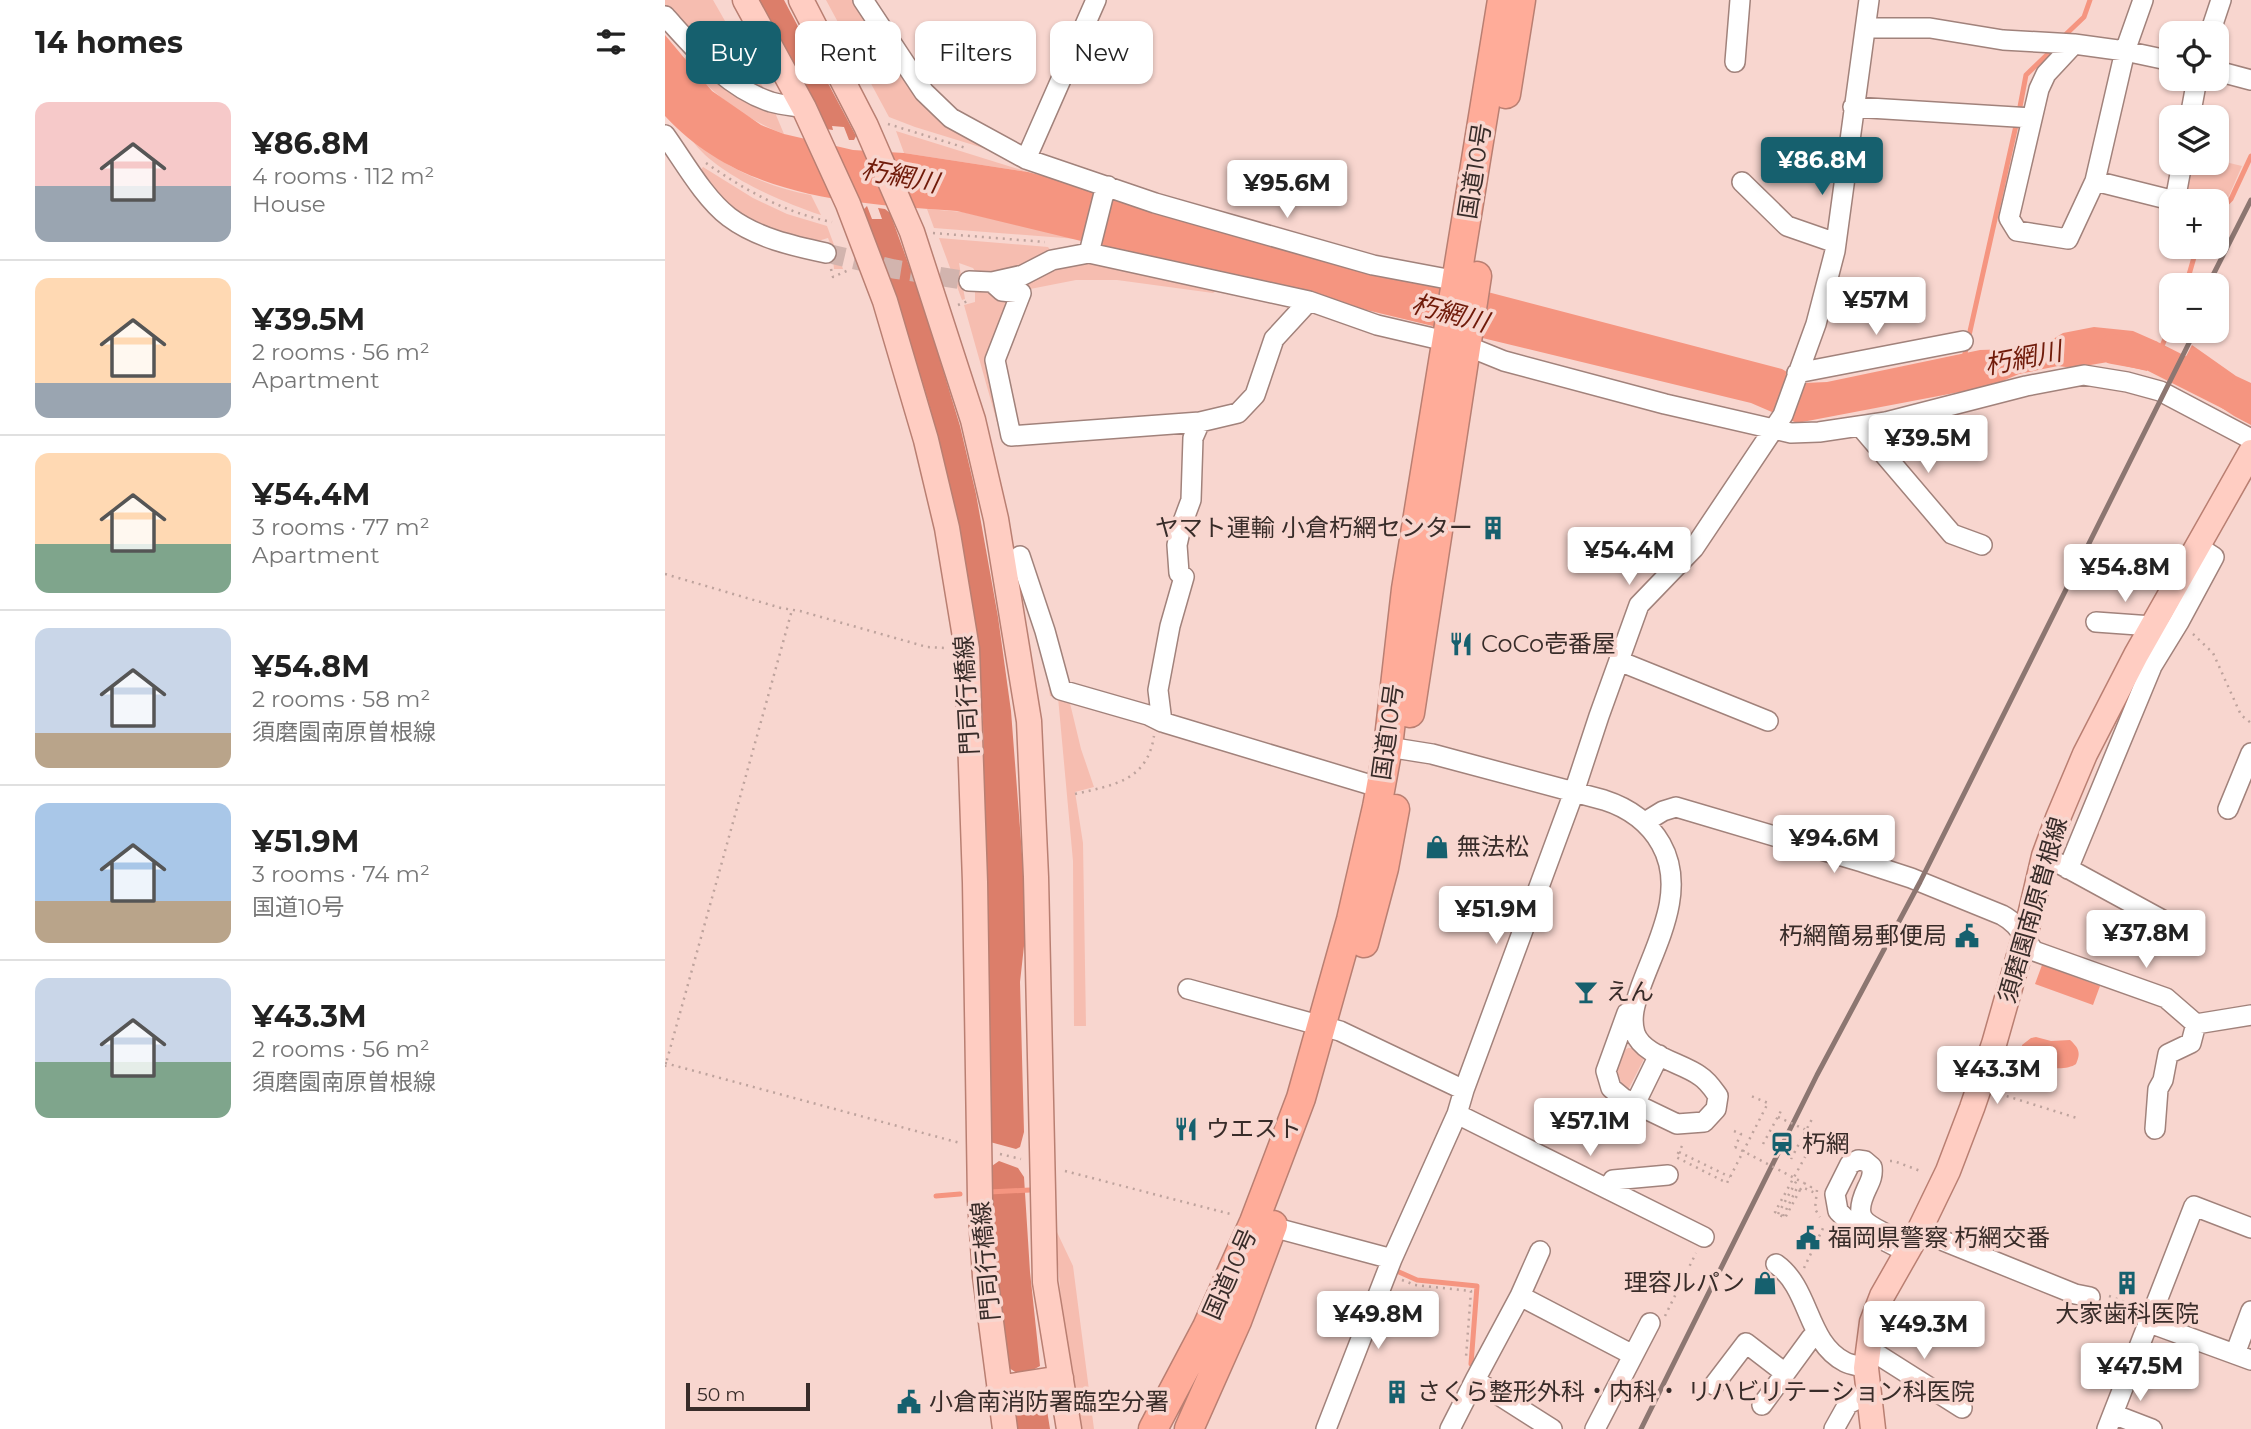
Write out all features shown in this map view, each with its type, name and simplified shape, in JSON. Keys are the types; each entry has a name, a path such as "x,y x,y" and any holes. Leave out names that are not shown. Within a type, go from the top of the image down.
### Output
{"highway":[{"name":"国道10号","path":"1467,283 1502,0"},
{"name":"国道10号","path":"1153,1429 1263,1224 1301,1098 1331,1028 1384,868 1396,748 1406,589 1457,344 1521,0"},
{"name":"国道10号","path":"1331,1028 1351,920 1381,788 1396,748"},
{"name":"国道10号","path":"1189,1429 1237,1321 1261,1253 1263,1224"},
{"path":"1172,1429 1261,1253"}],"main road":[{"name":"門司行橋線","path":"745,0 809,119 852,215 885,301 926,440 947,528 967,649 975,882 978,1148 985,1276 1005,1429"},
{"name":"門司行橋線","path":"801,0 875,124 935,300 978,445 996,519 1029,721 1036,877 1045,1282 1054,1379 1069,1429"},
{"name":"須磨園南原曽根線","path":"1873,1429 1867,1360 1872,1322 1908,1241 1948,1171 1972,1108 1994,1044 2044,856 2085,754 2152,626 2251,452"},
{"path":"999,1388 1054,1379 1057,1429"}],"street":[{"path":"863,0 924,92 951,118 1025,159 1106,192 1155,203 1373,265 1467,283"},
{"path":"1025,159 1096,0"},
{"path":"1735,62 1740,0"},
{"path":"1326,1429 1389,1266 1457,1114 1639,605 1694,548 1779,422 1816,324 1836,243 1869,0"},
{"path":"2071,43 2046,74 2022,118 2009,218 2017,231 2068,239 2095,181 2125,51 2143,0"},
{"path":"2214,21 2221,0"},
{"path":"665,16 708,62 728,77 771,102 809,119"},
{"path":"1866,28 1930,28 2003,40 2071,43 2159,58"},
{"path":"2229,74 2251,80"},
{"path":"1853,107 2022,118"},
{"path":"665,135 707,194 728,217 787,245 826,253"},
{"path":"2095,181 2175,201 2180,175"},
{"path":"1742,182 1787,226 1836,243"},
{"path":"1091,245 1106,192"},
{"path":"969,281 992,282 1023,275 1091,245 1309,302 1377,325 1457,344 1504,360 1651,401 1779,422 1791,433 1886,422 2026,386 2084,375 2160,391 2251,439"},
{"path":"992,282 1002,291 1021,293 995,360 1011,436 1200,422 1238,413 1255,395 1273,339 1309,302"},
{"path":"1797,373 1963,341"},
{"path":"1159,721 1158,690 1170,626 1184,577 1179,573 1177,545 1191,500 1193,438 1200,422"},
{"path":"1860,426 1952,534 1982,545"},
{"path":"2068,869 2144,684 2214,557 2197,546"},
{"path":"1020,556 1061,690 1381,788"},
{"path":"2096,622 2152,626"},
{"path":"1619,661 1768,721"},
{"path":"1396,748 1432,754 1622,806 1645,822 1665,850 1671,867 1672,884 1670,906 1633,1010 1635,1034 1650,1051 1700,1075 1718,1096 1716,1109 1704,1122 1678,1124 1635,1104 1611,1088 1606,1071 1626,1013 1633,1010"},
{"path":"2228,809 2229,782 2251,753"},
{"path":"1645,822 1676,807 1911,878 2016,923 2023,938 2034,951 2166,998 2196,1024"},
{"path":"2044,856 2179,929"},
{"path":"1188,989 1331,1028 1464,1090"},
{"path":"2196,1024 2251,1015"},
{"path":"2155,1129 2158,1089 2163,1080 2168,1054 2191,1043 2196,1024"},
{"path":"1635,1104 1659,1055"},
{"path":"1457,1114 1704,1237"},
{"path":"1908,1241 1895,1246 1850,1223 1838,1211 1835,1195 1850,1164 1858,1160 1865,1161 1872,1167 1873,1175 1859,1205 1860,1214 1865,1222 1897,1240 1908,1241 2099,1300"},
{"path":"1608,1189 1613,1180 1668,1175"},
{"path":"2152,1429 2110,1421 2141,1317 2194,1206 2251,1228"},
{"path":"1263,1224 1389,1266"},
{"path":"1450,1429 1520,1296 1540,1251"},
{"path":"1776,1264 1784,1269 1796,1284 1818,1335 1829,1350 1846,1362 1880,1356 1962,1408"},
{"path":"1520,1296 1633,1355"},
{"path":"2141,1317 2243,1357 2251,1311"},
{"path":"1595,1429 1650,1323"},
{"path":"1762,1405 1811,1338 1818,1335"},
{"path":"1714,1385 1746,1343 1786,1373"},
{"path":"1476,1378 1552,1429"},
{"path":"1834,1429 1848,1404 1868,1394"}],"path":[{"path":"875,124 977,151"},
{"path":"699,158 766,201 824,220 852,215"},
{"path":"912,232 1050,243"},
{"path":"665,574 927,647 967,649"},
{"path":"792,610 665,1064 1263,1224"},
{"path":"2179,622 2213,653 2241,715 2251,723"},
{"path":"1075,794 1122,780 1144,765 1151,754 1159,721"},
{"path":"1994,1093 2080,1119"},
{"path":"1682,1146 1676,1157 1727,1183 1768,1104 1751,1096"},
{"path":"1763,1144 1782,1109"},
{"path":"1778,1117 1817,1135 1778,1214 1785,1217 1803,1186 1815,1193"},
{"path":"1791,1159 1812,1119"},
{"path":"1734,1131 1741,1134 1735,1147 1811,1187 1809,1190"},
{"path":"1679,1152 1731,1177"},
{"path":"1884,1162 1894,1161 1926,1174"},
{"path":"1796,1284 1825,1223"},
{"path":"1650,1323 1659,1328 1704,1237"},
{"path":"1389,1266 1415,1285 1471,1291 1465,1365 1476,1378"},
{"path":"2099,1300 2141,1317"},
{"path":"2099,1300 2141,1317"},
{"path":"2099,1300 2141,1317"}],"shaded area":[{"path":"665,0 713,0 725,21 686,21 686,28 665,9"},
{"path":"758,0 784,0 795,21 795,70 781,44 781,21 769,21"},
{"path":"826,0 853,0 867,21 837,21"},
{"path":"901,72 912,89 1006,155 915,127 889,117 871,84 901,84"},
{"path":"706,84 738,84 773,108 784,134 741,112"},
{"path":"746,84 761,84 768,96"},
{"path":"802,84 828,84 856,136 854,140 849,140 844,127 832,126 833,130 826,129"},
{"path":"896,131 1028,172 904,153"},
{"path":"692,140 748,175 811,195 821,215 769,195 733,175 716,164"},
{"path":"2229,163 2242,166 2229,196 2229,189 2183,189 2185,175 2229,175"},
{"path":"703,167 753,198 787,214 827,226 843,269 834,269 828,238 818,241 821,247 770,230 746,218 718,195 700,171"},
{"path":"867,206 872,219 882,219 878,208 890,213 924,307 960,426 976,494 998,617 1011,711 1027,919 1020,982 1024,1132 1020,1147 1016,1149 990,1142 983,723 968,588 950,487 926,392 862,211"},
{"path":"927,209 963,212 1077,239 934,228"},
{"path":"939,238 1048,247 1051,251 1006,270 975,271 959,263 965,299 962,300"},
{"path":"1093,262 1221,287 1213,293 1117,280 1076,280 1025,290 1003,286 1070,264"},
{"path":"975,291 1018,295 992,360 1002,440 964,305 975,302"},
{"path":"1042,637 1068,695 1081,749 1094,787 1075,792 1083,843 1086,1026 1074,1026 1073,861 1058,697 1050,696"},
{"path":"1628,1048 1647,1053 1628,1090 1619,1077 1617,1064 1620,1053"},
{"path":"999,1161 1018,1168 1024,1177 1040,1366 1031,1371 1017,1373 1009,1368 1000,1326 989,1168"},
{"path":"1055,1228 1073,1266 1094,1429 1078,1429 1064,1336"},
{"path":"1038,1391 1046,1404 1050,1429 1015,1429 1013,1400 1016,1394"}],"water":[{"path":"665,35 686,60 686,84 706,84 761,125 784,134 853,150 904,153 1028,172 1782,369 1805,383 1827,382 1980,350 2010,349 2050,341 2063,333 2094,327 2133,331 2158,342 2147,371 2108,362 2073,368 2058,366 2019,374 1991,386 1797,423 1751,403 957,211 877,204 800,192 728,165 695,144 665,116"},
{"path":"2192,345 2236,376 2251,383 2251,425 2175,377"},
{"path":"2042,965 2100,986 2093,1005 2035,984"},
{"path":"2036,1037 2051,1041 2070,1040 2078,1051 2076,1064 2052,1068 2035,1063 2023,1052 2022,1045"}],"waterway":[{"path":"2061,39 2084,17 2090,0"},
{"path":"2019,112 2026,75 2053,49"},
{"path":"1964,358 2017,121"},
{"path":"2229,201 2251,156"},
{"path":"2189,273 2194,259"},
{"path":"2157,358 2163,343"},
{"name":"朽網川","path":"2113,349 2152,356 2251,406"},
{"path":"989,1192 1030,1190"},
{"path":"936,1196 960,1194"},
{"path":"1399,1272 1417,1280 1477,1286 1473,1366"}],"tunnel":[{"path":"826,253 894,269 969,281"}],"railway":[{"path":"2214,273 2251,200"},
{"path":"1641,1429 1817,1075 1920,882 2189,343"}],"place":[{"name":"ヤマト運輸 小倉朽網センター","path":"1493,528"},
{"name":"CoCo壱番屋","path":"1461,644"},
{"name":"無法松","path":"1437,847"},
{"name":"朽網簡易郵便局","path":"1967,936"},
{"name":"えん","path":"1586,992"},
{"name":"ウエスト","path":"1186,1129"},
{"name":"朽網","path":"1782,1144"},
{"name":"福岡県警察 朽網交番","path":"1808,1238"},
{"name":"理容ルパン","path":"1765,1283"},
{"name":"大家歯科医院","path":"2127,1283"},
{"name":"さくら整形外科・内科・ リハビリテーション科医院","path":"1397,1392"},
{"name":"小倉南消防署臨空分署","path":"909,1402"}]}
